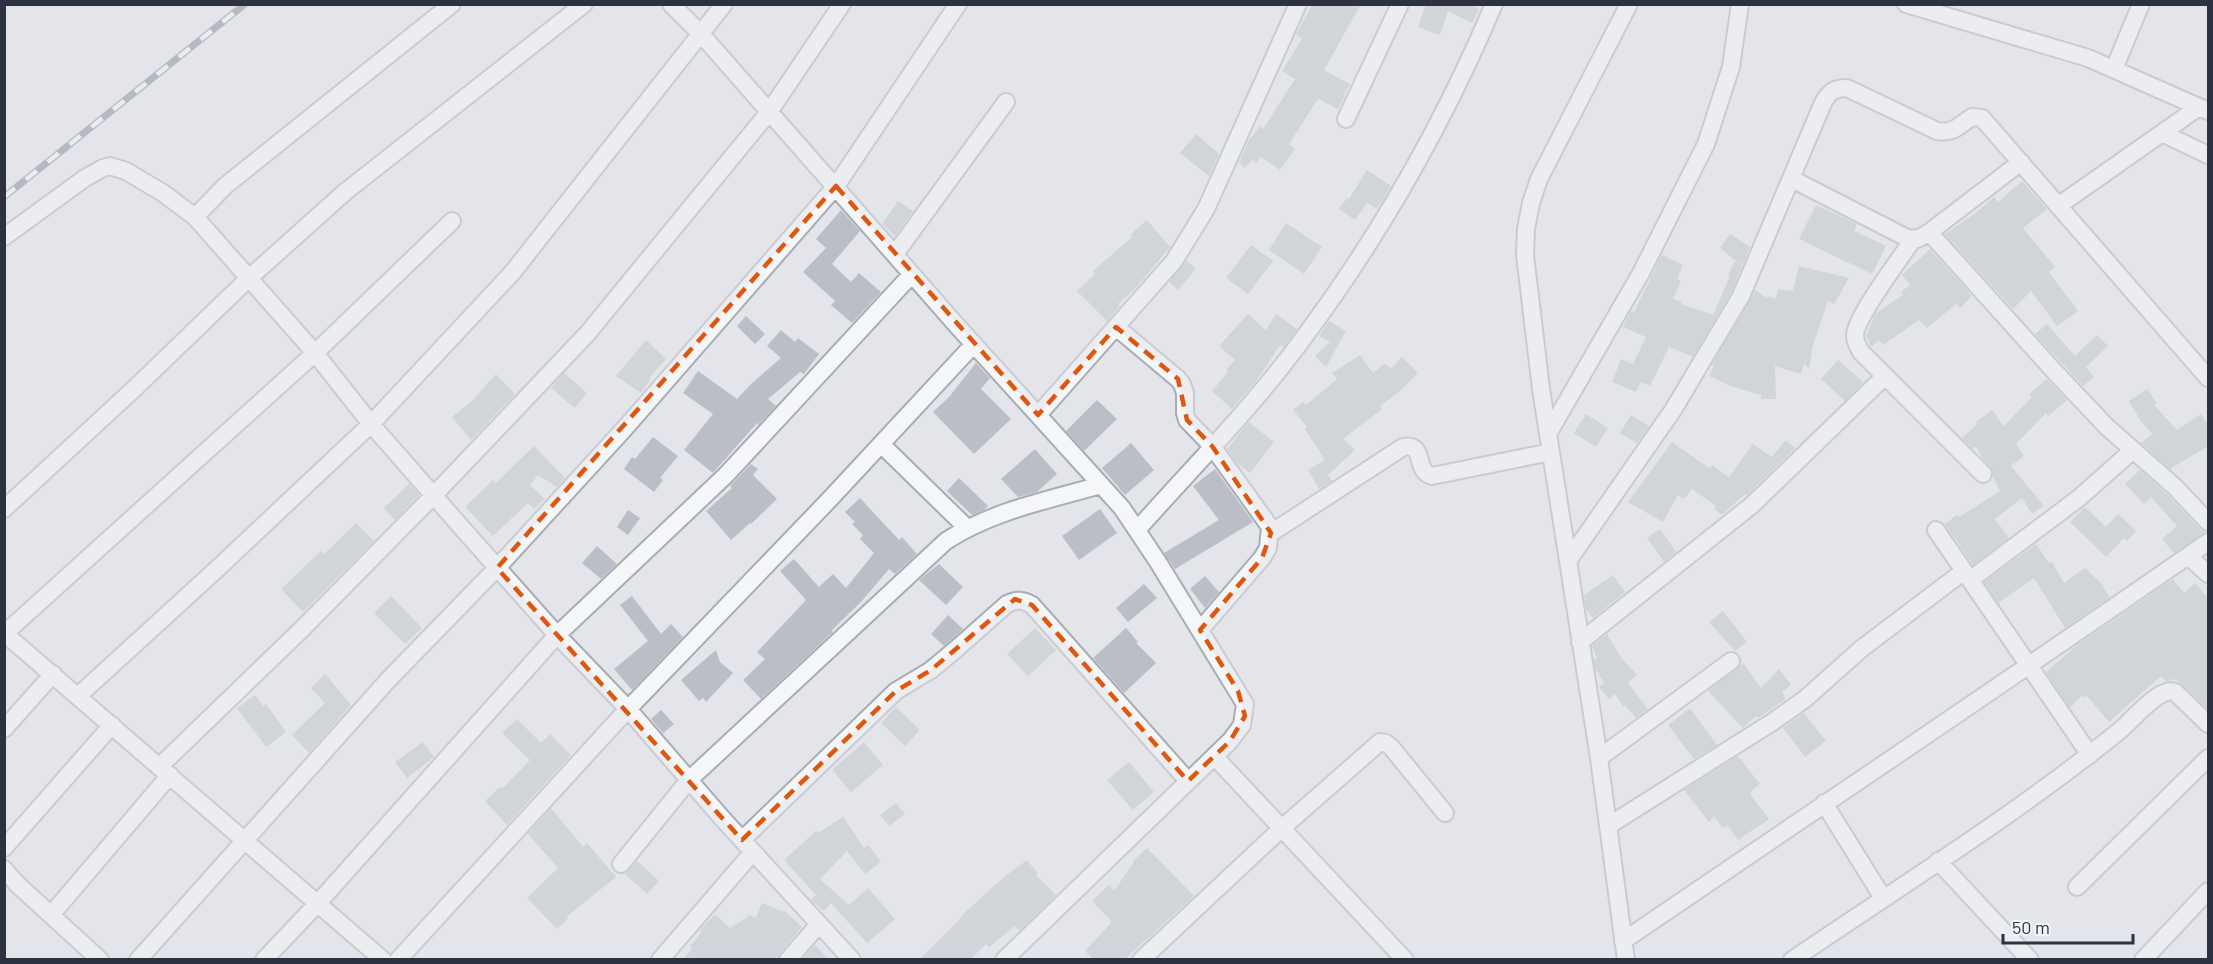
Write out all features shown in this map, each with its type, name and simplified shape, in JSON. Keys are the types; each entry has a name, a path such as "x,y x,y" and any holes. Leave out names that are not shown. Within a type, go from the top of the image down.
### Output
{"street":[{"path":"195,217 225,186 452,4"},
{"path":"4,509 135,388 248,279 345,192 584,4"},
{"path":"671,4 701,34 1122,508 1245,704 1242,725 1214,756 1004,960"},
{"path":"78,696 371,424 512,273 724,4"},
{"path":"51,915 165,770 434,495 587,334 768,112 842,4"},
{"path":"138,960 389,679 497,568 626,427 836,186 958,4"},
{"path":"1038,415 1174,261 1190,238 1206,209 1298,4"},
{"path":"1346,119 1400,4"},
{"path":"1137,530 1255,399 1299,344 1385,219 1438,121 1494,4"},
{"path":"1626,960 1599,758 1548,434 1525,255 1526,229 1539,179 1629,4"},
{"path":"1548,434 1641,273 1706,144 1731,67 1740,4"},
{"path":"1906,4 2088,58 2204,109"},
{"path":"2114,69 2137,6"},
{"path":"1568,561 1672,410 1741,296 1827,95 1839,88 1847,88 1937,131 1947,133 1972,117 1982,117 2208,378"},
{"path":"895,254 1006,102"},
{"path":"2058,206 2162,133 2204,109"},
{"path":"2162,133 2208,155"},
{"path":"1792,179 1913,239 1921,238 2021,162"},
{"path":"4,237 85,178 110,166 126,171 163,193 195,217 315,353 371,424 497,568 628,709 747,846 852,960"},
{"path":"383,960 5,634 315,353 452,221"},
{"path":"1929,232 2107,427 2175,487 2208,522"},
{"path":"1913,239 1861,318 1855,335 1861,352 1983,474"},
{"path":"264,960 318,903 557,634 726,475 912,274"},
{"path":"1116,327 1178,379 1185,393 1187,420 1212,446 1267,521 1271,533 1268,548 1262,558 1200,630"},
{"path":"398,960 628,709 974,344"},
{"path":"1580,642 1752,505 1885,376"},
{"path":"881,444 966,527"},
{"path":"1271,533 1403,447 1416,449 1423,471 1432,476 1551,452"},
{"path":"1608,826 1805,699 1861,649 2079,498 2133,450"},
{"path":"621,864 689,780 946,541 966,527 996,515 1101,484"},
{"path":"1936,530 2090,755"},
{"path":"1623,941 2208,542"},
{"path":"2188,556 2208,574"},
{"path":"660,960 747,846 896,691 931,670 1007,604 1015,600 1032,605 1188,781"},
{"path":"1599,758 1731,661"},
{"path":"4,729 53,674"},
{"path":"1792,960 2053,782 2123,728 2157,696 2166,691 2175,692 2208,724"},
{"path":"4,848 112,724"},
{"path":"1141,960 1282,828 1380,742 1391,747 1445,813"},
{"path":"1214,756 1405,960"},
{"path":"2077,887 2208,758"},
{"path":"1824,803 1883,898"},
{"path":"1938,861 2030,960"},
{"path":"4,869 17,884 100,960"},
{"path":"2143,960 2208,891"},
{"path":"788,960 819,924"}],"highlighted area":[{"path":"836,186 1038,415 1116,327 1178,379 1187,420 1212,446 1271,533 1262,558 1200,630 1238,691 1245,716 1230,741 1188,781 1032,605 1015,599 931,670 896,691 742,840 497,568"}],"building":[{"path":"1313,4 1361,4 1324,70 1350,84 1345,96 1338,109 1318,99 1289,144 1295,149 1280,170 1261,157 1256,163 1253,160 1244,168 1239,162 1249,140 1260,126 1263,129 1295,79 1282,71 1302,39 1296,34"},
{"path":"1426,4 1470,4 1479,9 1472,23 1448,11 1440,35 1418,27"},
{"path":"1196,134 1219,154 1209,176 1180,153"},
{"path":"1367,170 1391,186 1377,209 1367,203 1355,220 1339,209 1347,198 1349,199"},
{"path":"2022,181 2047,209 2023,228 2055,267 2049,272 2078,311 2057,326 2031,291 2013,309 1945,234 1994,197 1998,202"},
{"path":"898,201 913,211 895,236 882,224"},
{"path":"1816,205 1857,224 1854,231 1886,246 1872,274 1799,239"},
{"path":"841,210 860,231 832,264 851,282 859,273 881,292 852,323 831,305 835,301 803,272 826,248 816,239"},
{"path":"1147,220 1170,247 1134,290 1118,304 1120,306 1107,321 1077,291 1095,274 1093,271 1132,237 1130,235"},
{"path":"1286,223 1322,247 1304,274 1269,250"},
{"path":"1730,234 1750,247 1732,291 1693,357 1669,347 1650,386 1641,382 1636,392 1612,382 1621,359 1633,364 1646,337 1623,327 1631,311 1634,312 1662,255 1683,265 1677,279 1681,281 1673,299 1713,315 1735,261 1741,265 1720,248"},
{"path":"1251,245 1273,261 1248,294 1226,278"},
{"path":"1930,249 1972,296 1960,308 1956,304 1927,328 1919,320 1883,345 1879,340 1871,347 1866,336 1875,314 1904,294 1901,292 1910,285 1902,275"},
{"path":"1187,261 1196,269 1178,290 1169,282"},
{"path":"1799,266 1849,278 1834,304 1828,301 1813,345 1809,369 1804,364 1801,374 1775,366 1776,399 1761,399 1761,395 1730,386 1709,376 1714,365 1712,365 1755,290 1767,298 1768,296 1776,299 1778,289 1793,291"},
{"path":"1248,314 1266,330 1276,314 1297,329 1284,347 1280,345 1257,380 1232,409 1212,391 1235,360 1219,346"},
{"path":"746,316 765,334 755,344 737,326"},
{"path":"1329,321 1346,331 1326,367 1315,356 1330,342 1319,336"},
{"path":"2047,324 2075,356 2097,335 2108,346 2086,367 2094,377 2083,386 2035,334"},
{"path":"781,330 795,342 798,338 819,354 804,374 800,372 768,399 776,406 758,425 757,423 713,473 684,450 713,414 683,393 698,371 737,399 781,358 767,346"},
{"path":"646,340 666,359 649,378 651,379 641,393 616,376"},
{"path":"1360,355 1373,373 1384,364 1392,368 1402,357 1418,373 1380,406 1382,409 1343,439 1355,450 1328,475 1332,481 1319,489 1308,470 1325,460 1305,429 1307,427 1293,410 1303,402 1306,405 1337,379 1332,373"},
{"path":"1838,360 1863,382 1845,401 1821,379"},
{"path":"976,363 990,378 981,389 1011,419 974,454 933,412 949,397"},
{"path":"564,373 587,393 575,408 551,388"},
{"path":"496,374 515,394 471,440 452,417 472,401"},
{"path":"2047,379 2067,400 2048,416 2046,413 2016,444 2024,456 2011,466 2044,506 2032,514 2022,498 1995,519 2009,538 1973,565 1945,524 2000,491 1991,467 1982,458 1976,446 1973,449 1962,438 1977,424 1976,422 1992,410 2004,426 2032,397 2029,394"},
{"path":"2147,389 2157,403 2154,405 2177,430 2201,414 2208,425 2208,446 2170,469 2141,443 2152,434 2140,420 2129,401"},
{"path":"1097,400 1117,419 1084,451 1066,431"},
{"path":"1586,414 1608,428 1596,447 1574,433"},
{"path":"1631,415 1649,426 1637,443 1620,433"},
{"path":"1249,422 1274,442 1250,473 1237,463 1227,449"},
{"path":"653,437 678,456 660,478 663,480 654,492 624,469 632,457 635,459"},
{"path":"1786,440 1795,448 1747,495 1745,494 1722,515 1714,509 1716,506 1692,489 1684,499 1678,495 1663,522 1628,502 1672,442 1709,468 1712,465 1729,477 1753,444 1772,457"},
{"path":"1131,443 1154,470 1125,495 1102,468"},
{"path":"534,446 565,478 557,487 538,475 530,485 545,499 534,509 528,503 493,536 465,507 493,480 496,483"},
{"path":"1035,449 1057,474 1037,492 1018,497 1001,479"},
{"path":"751,464 758,469 753,475 777,499 731,540 706,511 732,488 730,486"},
{"path":"1215,469 1253,522 1175,569 1164,553 1219,520 1193,486"},
{"path":"2140,470 2205,532 2174,553 2162,539 2177,526 2151,497 2144,504 2125,484"},
{"path":"959,478 988,506 984,510 972,515 947,491"},
{"path":"409,484 419,495 395,520 384,508"},
{"path":"860,498 899,540 902,537 917,554 895,574 889,569 861,602 831,631 833,632 761,699 743,680 765,659 757,652 806,600 780,571 794,559 819,587 833,574 846,588 874,553 860,539 863,535 852,524 855,522 845,512"},
{"path":"2085,507 2106,527 2118,514 2136,531 2127,541 2124,538 2106,557 2070,522"},
{"path":"1100,509 1117,533 1079,560 1062,536"},
{"path":"628,510 640,518 628,535 617,527"},
{"path":"356,523 374,541 303,612 281,589 321,551 324,554"},
{"path":"1660,529 1676,552 1664,562 1647,538"},
{"path":"2036,544 2049,563 2052,562 2064,583 2085,568 2104,586 2110,597 2065,628 2034,578 1998,603 1984,582"},
{"path":"597,546 617,564 601,579 582,563"},
{"path":"939,564 963,587 946,605 919,580"},
{"path":"1613,575 1625,592 1593,618 1586,609 1584,595"},
{"path":"1205,576 1219,592 1205,608 1190,589"},
{"path":"2173,579 2184,593 2195,583 2208,598 2208,710 2182,684 2174,679 2166,682 2161,676 2109,722 2087,696 2084,698 2082,695 2070,708 2046,672 2076,646"},
{"path":"1144,584 1157,598 1128,622 1116,608"},
{"path":"391,596 422,628 405,644 374,613"},
{"path":"632,596 661,634 671,624 683,637 632,690 614,669 648,641 620,605"},
{"path":"1723,611 1747,642 1735,651 1709,622"},
{"path":"948,615 963,629 944,646 931,634"},
{"path":"1035,628 1056,650 1028,676 1007,654"},
{"path":"1126,628 1138,642 1136,643 1156,663 1124,693 1093,658"},
{"path":"1607,634 1622,659 1637,675 1628,683 1648,709 1636,718 1625,705 1623,706 1615,694 1609,699 1599,687 1604,683 1595,668 1594,660 1597,658 1592,646"},
{"path":"716,650 720,662 733,673 706,702 703,698 699,701 681,680"},
{"path":"1743,663 1761,688 1779,669 1791,685 1782,692 1786,699 1758,718 1756,716 1743,728 1708,691"},
{"path":"325,674 351,705 309,753 292,735 325,703 311,688"},
{"path":"255,695 263,706 266,704 286,732 266,747 237,708"},
{"path":"896,707 920,730 905,746 881,723"},
{"path":"1690,708 1717,745 1694,759 1668,725"},
{"path":"661,710 674,724 663,733 651,719"},
{"path":"1804,713 1826,741 1805,757 1783,728"},
{"path":"517,719 541,743 550,734 571,755 507,825 485,801 500,787 502,789 530,760 502,733"},
{"path":"423,742 434,757 407,778 395,762"},
{"path":"864,742 883,765 851,792 832,770"},
{"path":"1738,756 1760,784 1750,794 1769,819 1738,840 1727,825 1723,828 1714,817 1709,822 1684,790"},
{"path":"1129,762 1154,792 1133,810 1107,780"},
{"path":"896,803 905,814 889,826 880,815"},
{"path":"551,808 583,847 587,843 616,877 566,917 568,919 557,929 527,898 558,868 528,834"},
{"path":"843,817 864,848 868,845 881,862 865,874 847,851 820,879 849,905 868,888 895,919 867,943 831,903 824,911 811,900 816,895 784,860 816,831 818,833"},
{"path":"1147,848 1194,896 1124,960 1094,960 1085,951 1112,922 1092,901 1109,885 1114,891 1133,861"},
{"path":"1027,860 1038,874 1036,875 1056,895 1019,931 1015,926 989,947 986,944 970,960 919,960 961,916 1004,877"},
{"path":"637,861 659,881 647,894 625,874"},
{"path":"762,903 785,911 802,927 780,953 778,960 683,960 692,948 690,946 702,932 700,930 715,914 730,928 750,915 756,918"},
{"path":"815,945 829,960 802,960"}],"railway":[{"path":"4,197 245,4"}]}
